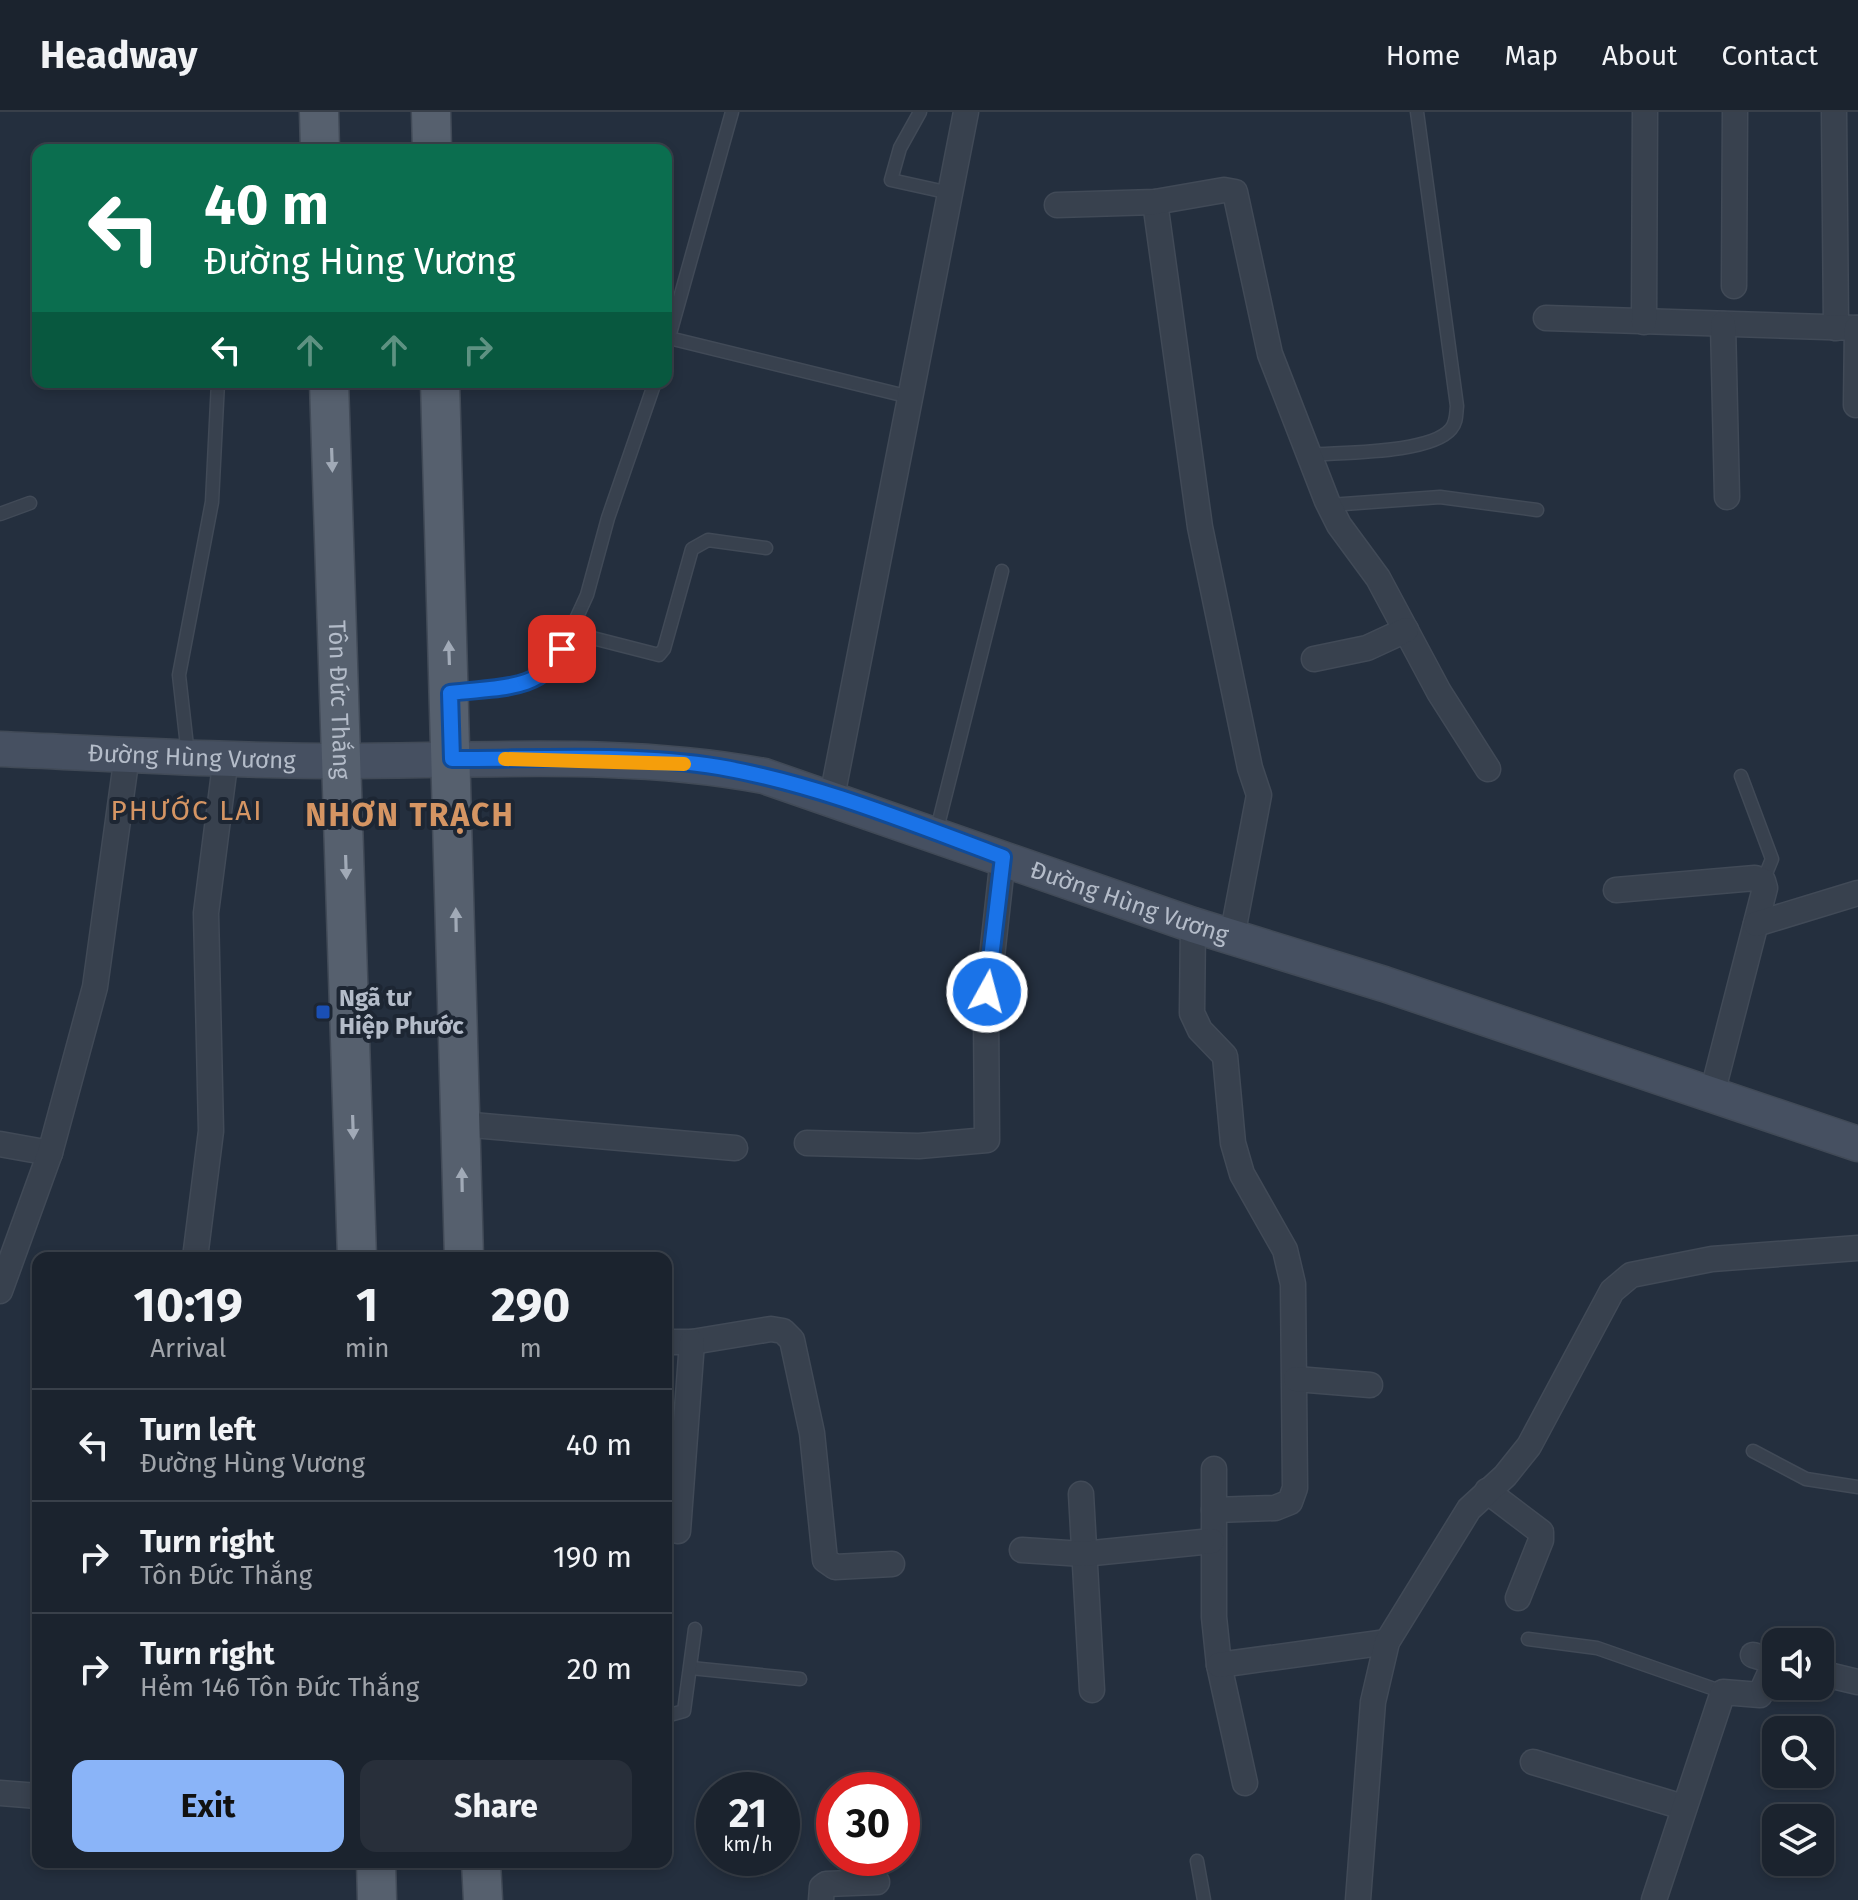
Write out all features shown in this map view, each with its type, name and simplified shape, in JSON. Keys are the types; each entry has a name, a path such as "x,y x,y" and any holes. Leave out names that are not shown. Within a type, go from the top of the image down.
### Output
{"main road":[{"path":"319,112 320,144"},
{"path":"431,112 432,144"},
{"name":"Tôn Đức Thắng","path":"329,388 357,1252"},
{"path":"440,388 464,1252"},
{"path":"376,1868 377,1900"},
{"path":"481,1868 483,1900"}],"street":[{"path":"832,797 910,397 940,191 966,112"},
{"path":"1644,322 1645,112"},
{"path":"1734,286 1735,112"},
{"path":"1834,112 1856,405"},
{"path":"1057,205 1155,202 1224,190 1235,192 1270,354 1330,505 1339,525 1378,578 1439,692 1488,769"},
{"path":"1155,202 1200,527 1250,768 1259,795 1232,937"},
{"path":"1546,318 1850,328"},
{"path":"1723,324 1727,497"},
{"path":"1314,659 1367,648 1406,630"},
{"name":"Đường Hùng Vương","path":"0,749 343,761 632,760 716,767 764,776 936,833 1193,925 1858,1144"},
{"path":"0,1291 50,1153 101,959 127,755"},
{"path":"196,1252 211,1131 206,913 226,757"},
{"path":"807,1143 919,1146 987,1140 986,1011 1003,857"},
{"path":"1616,890 1755,878 1763,881 1765,888 1712,1094"},
{"path":"1756,924 1858,893"},
{"path":"1193,925 1192,1013 1200,1030 1225,1056 1233,1143 1242,1174 1285,1250 1293,1284 1295,1488 1290,1502 1275,1508 1214,1510"},
{"path":"461,1124 735,1148"},
{"path":"0,1144 50,1153"},
{"path":"1358,1900 1364,1782 1375,1691 1387,1642 1469,1509 1505,1476 1529,1446 1621,1281 1656,1268 1690,1266 1731,1255 1814,1253 1858,1248"},
{"path":"672,1342 692,1342 771,1329 783,1331 792,1340 816,1462 825,1560 835,1567 892,1564"},
{"path":"678,1531 692,1342"},
{"path":"1296,1379 1370,1385"},
{"path":"1214,1469 1212,1541 1219,1665 1245,1783"},
{"path":"1487,1491 1541,1532 1541,1540 1518,1598"},
{"path":"1081,1494 1092,1690"},
{"path":"1022,1550 1083,1554 1212,1541"},
{"path":"1219,1665 1387,1642"},
{"path":"1834,1676 1858,1682"},
{"path":"1654,1900 1723,1692 1760,1695 1762,1686"},
{"path":"1533,1762 1683,1807"},
{"path":"0,1793 32,1796"},
{"path":"821,1900 822,1887 826,1884 877,1882"}],"lane":[{"path":"672,329 732,112"},
{"path":"920,112 900,148 891,180 940,191"},
{"path":"1309,455 1423,443 1449,432 1456,422 1457,406 1417,112"},
{"path":"672,344 910,397"},
{"path":"188,756 179,675 210,514 218,388"},
{"path":"450,693 530,682 545,675 555,665 587,595 608,518 653,388"},
{"path":"1330,505 1440,497 1537,510"},
{"path":"0,514 30,503"},
{"path":"569,632 659,655 664,649 692,549 708,540 766,548"},
{"path":"936,833 1002,571"},
{"path":"1741,776 1772,859 1763,881"},
{"path":"1753,1451 1806,1479 1858,1487"},
{"path":"672,1714 684,1711 695,1629"},
{"path":"1528,1639 1597,1648 1723,1692"},
{"path":"691,1668 800,1679"},
{"path":"1197,1861 1204,1900"}],"slow traffic":[{"path":"505,759 632,760 684,764"}],"place":[{"name":"Ngã tư Hiệp Phước","path":"323,1012"}],"district":[{"name":"PHƯỚC LAI","path":"187,810"},
{"name":"NHƠN TRẠCH","path":"410,815"}],"route":[{"path":"562,649 555,665 545,675 530,682 450,693 452,759 632,760 716,767 764,776 816,791 1003,857 987,992"}]}
